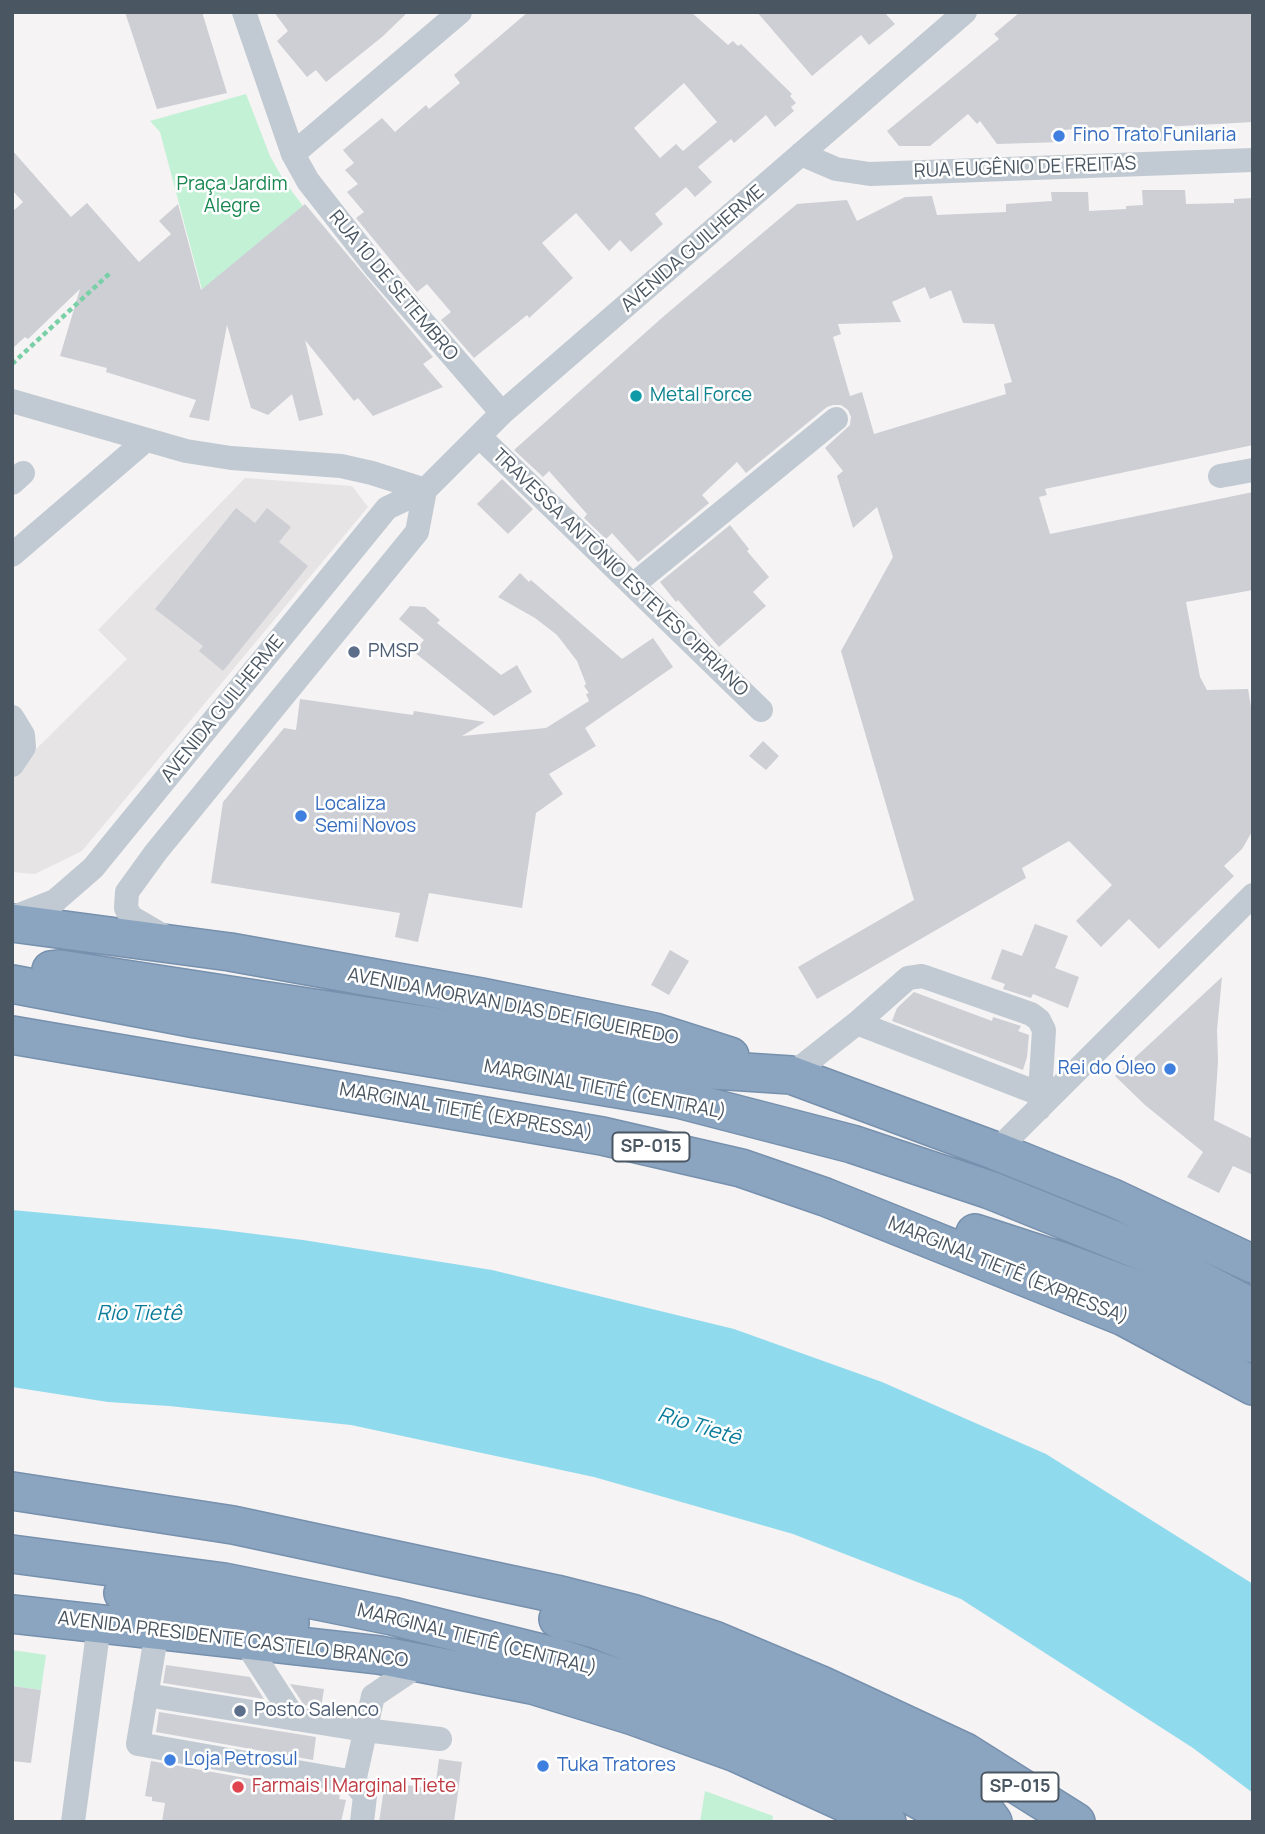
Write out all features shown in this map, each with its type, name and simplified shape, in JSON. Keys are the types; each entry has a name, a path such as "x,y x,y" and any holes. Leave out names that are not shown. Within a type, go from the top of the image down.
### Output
{"highway":[{"name":"AVENIDA MORVAN DIAS DE FIGUEIREDO","path":"12,921 230,952 481,997 655,1032 792,1075"},
{"path":"12,975 60,969 483,1034 620,1058 698,1069 792,1075 1113,1198 1253,1264"},
{"name":"MARGINAL TIETÊ (CENTRAL)","path":"12,984 196,1019 678,1099 825,1138 1003,1195 1156,1257 1253,1308"},
{"name":"MARGINAL TIETÊ (EXPRESSA)","path":"12,1035 602,1136 741,1168 825,1197 1124,1317 1253,1386"},
{"path":"825,1197 928,1218 1061,1261 1166,1300 1253,1344"},
{"name":"SP-015","path":"12,1491 233,1525 556,1594 635,1614 714,1640 821,1685 965,1752 1076,1822"},
{"path":"233,1525 283,1552 598,1630 768,1698 929,1771 976,1799 993,1822"},
{"name":"MARGINAL TIETÊ (CENTRAL)","path":"12,1553 224,1582 392,1616 557,1657 733,1717 905,1793 958,1822"},
{"path":"12,1574 307,1626 339,1635 379,1655"},
{"name":"AVENIDA PRESIDENTE CASTELO BRANCO","path":"12,1614 379,1655 532,1685 633,1716 736,1753 887,1822"}],"street":[{"name":"RUA 10 DE SETEMBRO","path":"244,12 293,154 308,181 331,213 502,413"},
{"path":"293,154 460,12"},
{"name":"AVENIDA GUILHERME","path":"12,921 55,901 93,868 387,508 425,490 502,413 965,12"},
{"name":"RUA EUGÊNIO DE FREITAS","path":"801,154 836,169 870,174 1253,160"},
{"path":"15,406 186,451 232,458 341,466 425,490"},
{"path":"633,585 836,419"},
{"name":"TRAVESSA ANTÔNIO ESTEVES CIPRIANO","path":"478,436 761,710"},
{"path":"12,555 146,440"},
{"path":"1220,476 1253,470"},
{"name":"AVENIDA GUILHERME","path":"178,945 131,917 126,908 127,892 417,532 425,490"},
{"path":"12,718 18,723 23,734 24,747 12,765"},
{"path":"196,743 226,767"},
{"path":"996,1151 1039,1102 1253,895"},
{"path":"792,1075 908,978 917,976 1031,1014 1039,1020 1044,1030 1039,1102"},
{"path":"857,1023 1039,1102"},
{"path":"73,1822 99,1625"},
{"path":"157,1631 138,1744 354,1782 365,1796 362,1822"},
{"path":"244,1640 295,1719"},
{"path":"354,1782 373,1696 422,1663"},
{"path":"146,1695 365,1730 440,1739"}],"path":[{"path":"12,364 110,273"}],"shaded area":[{"path":"245,478 352,486 368,507 82,851 35,874 12,872 12,773 127,659 98,630"}],"green space":[{"name":"Praça Jardim Alegre","path":"246,94 270,156 303,206 202,290 160,132 150,121"},
{"path":"12,1650 46,1655 41,1690 12,1686"},
{"path":"705,1791 773,1816 772,1822 700,1822"}],"water":[{"name":"Rio Tietê","path":"12,1210 303,1240 492,1270 734,1329 882,1382 1046,1454 1253,1584 1253,1793 1193,1748 961,1599 793,1534 594,1477 351,1425 108,1402 12,1387"}],"building":[{"path":"125,12 202,12 227,93 157,109"},
{"path":"274,12 408,12 382,37 326,82 316,70 307,77 277,41 288,31"},
{"path":"528,12 691,12 728,45 733,41 738,46 741,44 792,94 790,96 796,103 791,107 794,111 775,127 766,115 734,143 731,139 698,167 712,182 695,197 686,187 655,214 663,224 631,252 620,240 609,251 576,213 542,243 573,278 529,318 527,315 474,358 441,320 451,312 427,284 417,292 356,218 364,212 347,192 358,184 345,170 354,163 343,150 382,118 395,132 426,105 429,109 460,83 454,75","holes":["684,83 717,122 683,151 676,144 660,158 634,128"]},
{"path":"757,12 884,12 895,24 869,45 861,35 812,76"},
{"path":"1020,12 1253,12 1253,122 1162,127 1163,141 1134,142 1134,127 1104,127 1062,130 1062,142 997,144 980,121 977,124 968,114 930,146 899,146 887,131 999,39 994,34"},
{"path":"12,150 71,217 87,203 139,262 171,234 159,221 178,204 201,290 305,204 433,357 423,364 443,387 373,416 358,398 354,401 305,340 323,415 299,421 292,394 268,415 251,408 227,325 209,421 189,417 196,400 106,372 107,368 60,356 80,289 28,339 25,337 12,349 12,212 23,202 12,190"},
{"path":"1142,190 1185,190 1186,204 1234,203 1234,199 1253,198 1253,445 1045,489 1047,495 1039,497 1050,534 1253,492 1253,590 1186,602 1200,677 1207,690 1248,689 1253,719 1253,830 1242,849 1224,866 1234,876 1159,949 1129,919 1101,947 1076,921 1112,885 1069,841 1022,868 1026,878 817,999 798,967 914,900 841,651 893,557 877,507 853,528 837,476 843,471 825,448 850,425 848,410 841,405 827,407 746,473 737,462 702,495 709,503 638,562 612,533 606,539 584,518 587,514 549,471 543,477 514,450 664,316 797,204 847,200 857,221 905,197 932,196 937,215 1006,212 1006,204 1052,201 1051,192 1088,192 1089,211 1143,205","holes":["925,287 930,299 951,290 963,323 994,324 1012,382 1004,384 1006,394 874,434 862,392 850,396 833,337 841,334 838,324 901,322 892,302"]},
{"path":"502,479 533,509 508,534 477,504"},
{"path":"236,508 255,523 267,508 291,527 279,542 308,566 223,671 199,651 203,646 155,609"},
{"path":"730,525 769,577 753,592 766,606 719,647 660,582"},
{"path":"520,573 622,659 653,638 673,667 585,728 596,746 549,774 563,794 536,813 522,908 429,893 418,942 395,937 400,913 211,883 223,802 284,728 296,730 300,699 413,715 414,711 485,722 462,736 546,728 589,701 586,694 589,693 584,686 586,684 577,661 557,635 535,618 498,597"},
{"path":"410,606 425,607 440,620 437,623 501,675 517,665 532,692 494,716 414,652 424,640 399,619"},
{"path":"763,741 779,756 766,770 749,756"},
{"path":"1035,924 1068,936 1055,968 1079,977 1068,1008 1033,994 1031,998 1003,989 1005,984 991,979 1002,949 1022,956"},
{"path":"670,950 689,961 669,995 651,985"},
{"name":"Rei do Óleo","path":"1222,977 1214,1120 1253,1139 1253,1175 1233,1166 1219,1193 1187,1177 1203,1152 1145,1105 1115,1076"},
{"path":"914,992 992,1021 993,1017 1021,1026 1018,1031 1029,1035 1023,1070 892,1021 897,1008"},
{"path":"166,1665 250,1677 264,1699 163,1683"},
{"path":"290,1684 324,1689 321,1708 304,1705"},
{"path":"12,1686 41,1690 31,1763 12,1761"},
{"path":"159,1712 316,1737 313,1760 156,1732"},
{"path":"439,1759 462,1762 454,1822 379,1822 385,1782 435,1789"},
{"path":"151,1761 340,1795 339,1799 346,1800 341,1822 162,1822 165,1803 152,1801 152,1797 145,1796"}],"place":[{"name":"Fino Trato Funilaria","path":"1059,136"},
{"name":"Metal Force","path":"636,396"},
{"name":"PMSP","path":"354,652"},
{"name":"Localiza Semi Novos","path":"301,816"},
{"name":"Rei do Óleo","path":"1170,1069"},
{"name":"Posto Salenco","path":"240,1711"},
{"name":"Loja Petrosul","path":"170,1760"},
{"name":"Tuka Tratores","path":"543,1766"},
{"name":"Farmais | Marginal Tiete","path":"238,1787"}]}
